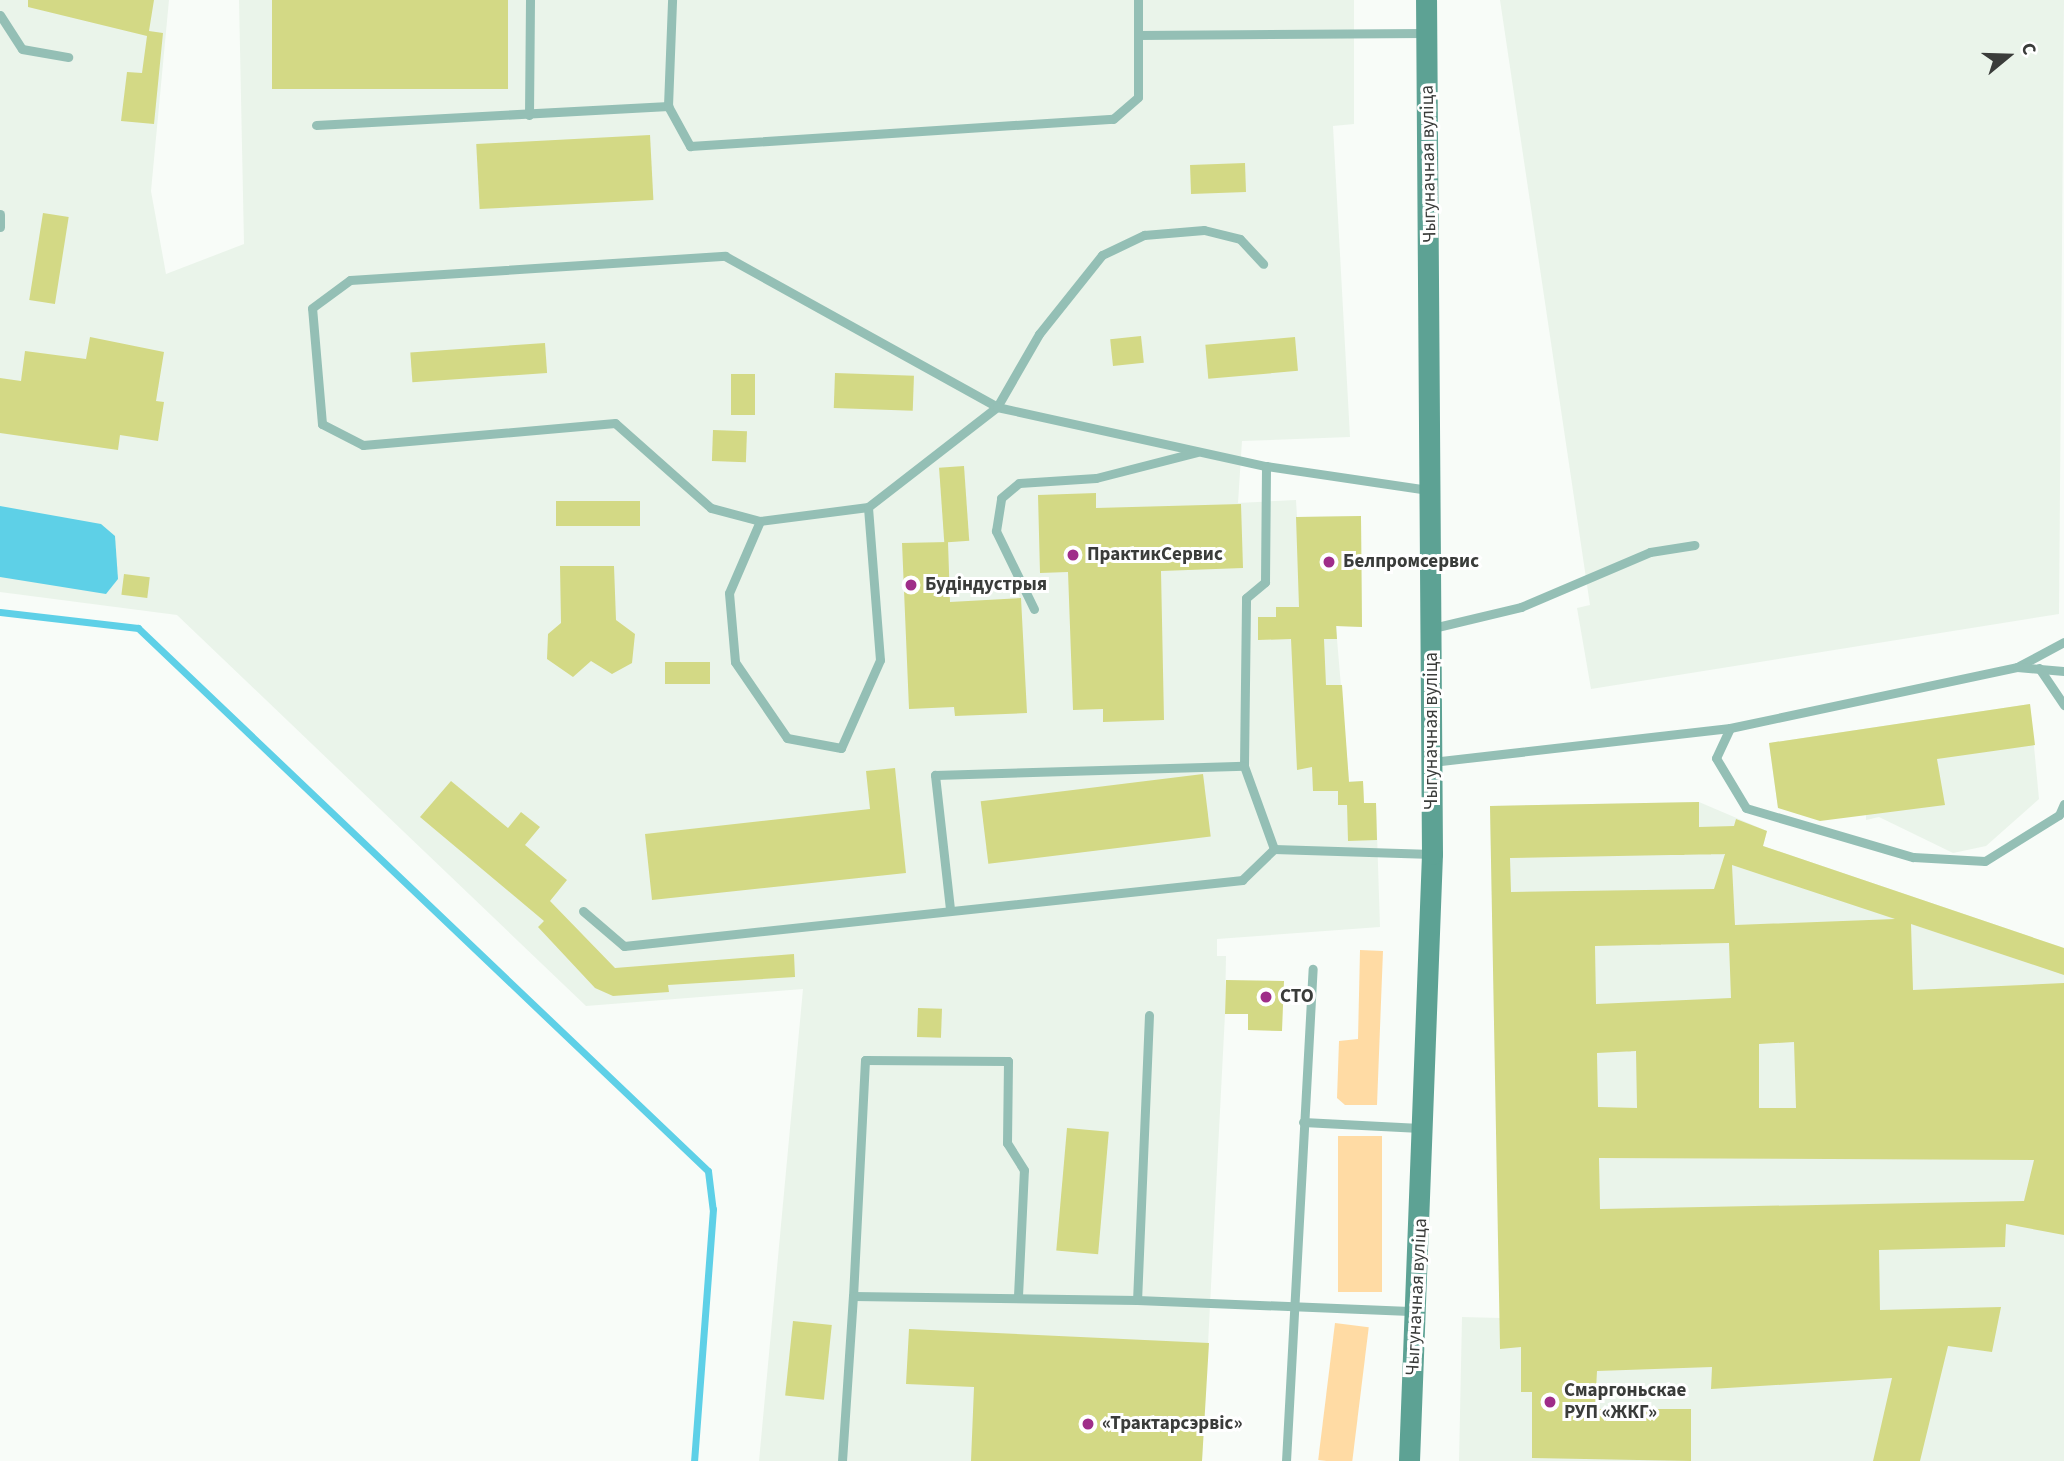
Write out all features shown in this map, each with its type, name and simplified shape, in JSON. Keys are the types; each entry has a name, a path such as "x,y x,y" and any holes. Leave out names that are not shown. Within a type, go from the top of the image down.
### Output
{"street":[{"name":"Чыгуначная вуліца","path":"1409,1461 1426,1129 1432,854 1433,491 1426,0"}],"lane":[{"path":"529,115 530,0"},
{"path":"671,0 668,106 690,146 1113,120 1138,97 1138,0"},
{"path":"0,15 22,49 68,57"},
{"path":"1138,35 1427,33"},
{"path":"316,125 668,106"},
{"path":"0,214 0,228"},
{"path":"1263,264 1240,239 1204,230 1143,235 1102,255 1039,334 998,407 868,507 760,521 711,508 615,423 363,445 322,424 312,308 350,280 725,256 998,407 1266,466 1433,491"},
{"path":"1034,609 996,531 1001,498 1019,483 1096,478 1199,452"},
{"path":"1266,466 1265,582 1246,598 1244,766 1275,849"},
{"path":"760,521 729,593 735,662 787,738 841,748 880,660 868,507"},
{"path":"1433,628 1521,607 1650,552 1694,545"},
{"path":"2017,667 2064,642"},
{"path":"1432,762 1730,728 2017,667 2064,671"},
{"path":"2039,668 2064,705"},
{"path":"1730,728 1716,758 1746,808 1913,857 1985,861 2059,815 2064,804"},
{"path":"950,909 935,775 1244,766"},
{"path":"583,911 624,946 950,909 1242,880 1275,849 1432,854"},
{"path":"1286,1461 1312,969"},
{"path":"1137,1300 1149,1015"},
{"path":"842,1461 864,1060 1008,1061 1007,1143 1024,1170 1018,1296"},
{"path":"1303,1122 1426,1129"},
{"path":"853,1296 1018,1296 1294,1304 1416,1311"}],"shaded area":[{"path":"0,0 169,0 151,191 166,274 244,244 239,0 1354,0 1354,124 1333,126 1350,437 1242,441 1238,503 1296,500 1297,517 1361,516 1362,627 1337,626 1337,639 1349,781 1363,781 1364,803 1376,803 1380,927 1217,939 1217,956 1226,956 1225,1014 1202,1461 759,1461 803,989 586,1006 177,615 0,592"},
{"path":"1500,0 2064,0 2059,614 1591,689 1577,608 1590,605"},
{"path":"2030,704 2039,799 1986,846 1953,853 1879,817 1866,820 1866,812 1778,808 1769,743"},
{"path":"1699,802 1767,831 1763,846 2064,948 2064,1461 1459,1461 1462,1317 1501,1318 1490,806"},
{"path":"1360,950 1383,951 1377,1105 1345,1105 1337,1098 1339,1041 1358,1039"},
{"path":"1338,1136 1382,1136 1382,1292 1338,1292"},
{"path":"1335,1323 1369,1327 1352,1461 1318,1460"}],"water":[{"path":"0,506 101,524 115,536 118,579 106,594 0,577"}],"building":[{"path":"28,0 154,0 149,31 163,33 154,124 121,121 127,72 142,73 147,36 28,7"},
{"path":"272,0 508,0 508,89 272,89"},
{"path":"650,135 653,200 480,209 476,144"},
{"path":"1245,163 1246,192 1191,194 1190,165"},
{"path":"43,213 69,217 55,304 29,300"},
{"path":"1141,336 1144,363 1113,366 1110,339"},
{"path":"90,337 164,352 156,401 164,402 158,441 120,435 118,450 0,433 0,378 21,381 25,351 86,359"},
{"path":"1295,337 1298,371 1208,379 1205,345"},
{"path":"545,343 547,373 412,382 410,352"},
{"path":"835,373 914,376 913,411 834,408"},
{"path":"731,374 755,374 755,415 731,415"},
{"path":"713,430 747,431 746,462 712,461"},
{"path":"964,466 969,541 944,543 939,468"},
{"path":"1096,493 1096,508 1241,504 1243,568 1161,571 1164,720 1103,722 1103,709 1073,710 1068,572 1040,573 1038,495"},
{"path":"556,501 640,501 640,526 556,526"},
{"path":"1361,516 1362,627 1336,626 1337,639 1324,639 1326,685 1342,685 1349,782 1363,781 1364,803 1376,803 1377,840 1348,841 1347,805 1338,805 1338,791 1313,791 1312,767 1297,770 1291,639 1258,640 1258,617 1276,617 1276,607 1299,607 1296,517"},
{"path":"948,542 950,602 1021,598 1027,713 955,716 954,707 909,709 902,543"},
{"path":"560,566 614,566 616,620 635,634 632,663 612,674 591,661 573,677 547,659 548,634 561,623"},
{"path":"124,574 150,577 147,598 121,595"},
{"path":"665,662 710,662 710,684 665,684"},
{"path":"2030,704 2035,745 1937,759 1945,805 1820,821 1778,808 1769,743"},
{"path":"895,768 906,873 652,900 645,834 870,809 866,771"},
{"path":"1203,774 1211,837 988,864 981,801"},
{"path":"451,781 508,828 521,812 540,827 525,845 567,880 550,901 615,968 794,954 795,977 668,985 669,992 613,996 595,988 538,927 544,921 420,817"},
{"path":"1699,802 1699,827 1734,826 1736,819 1767,831 1763,846 2064,948 2064,975 1911,924 1913,990 2064,983 2064,1235 2006,1224 2005,1247 1879,1250 1880,1310 2001,1307 1992,1352 1948,1346 1920,1461 1873,1461 1892,1378 1711,1389 1712,1367 1597,1371 1595,1409 1691,1409 1691,1461 1532,1458 1532,1392 1521,1392 1521,1347 1500,1349 1490,806","holes":["1725,854 1714,889 1511,892 1510,858","1732,865 1895,919 1735,925","1729,943 1731,998 1596,1004 1595,946","1794,1042 1796,1108 1759,1108 1759,1044","1636,1051 1637,1108 1598,1107 1597,1053","1599,1158 2034,1160 2024,1201 1600,1209"]},
{"name":"СТО","path":"1226,980 1284,981 1282,1031 1248,1030 1248,1014 1225,1014"},
{"path":"918,1008 942,1009 941,1038 917,1037"},
{"path":"1067,1128 1109,1132 1098,1254 1056,1251"},
{"path":"793,1321 832,1325 824,1400 785,1396"},
{"name":"«Трактарсэрвіс»","path":"909,1329 1209,1343 1202,1461 971,1461 974,1387 906,1384"}],"waterway":[{"path":"0,612 138,628 708,1171 713,1209 694,1461"}],"place":[{"name":"ПрактикСервис","path":"1073,555"},
{"name":"Белпромсервис","path":"1329,562"},
{"name":"Будіндустрыя","path":"911,585"},
{"name":"СТО","path":"1266,997"},
{"name":"Смаргоньскае РУП «ЖКГ»","path":"1550,1402"},
{"name":"«Трактарсэрвіс»","path":"1088,1424"}]}
